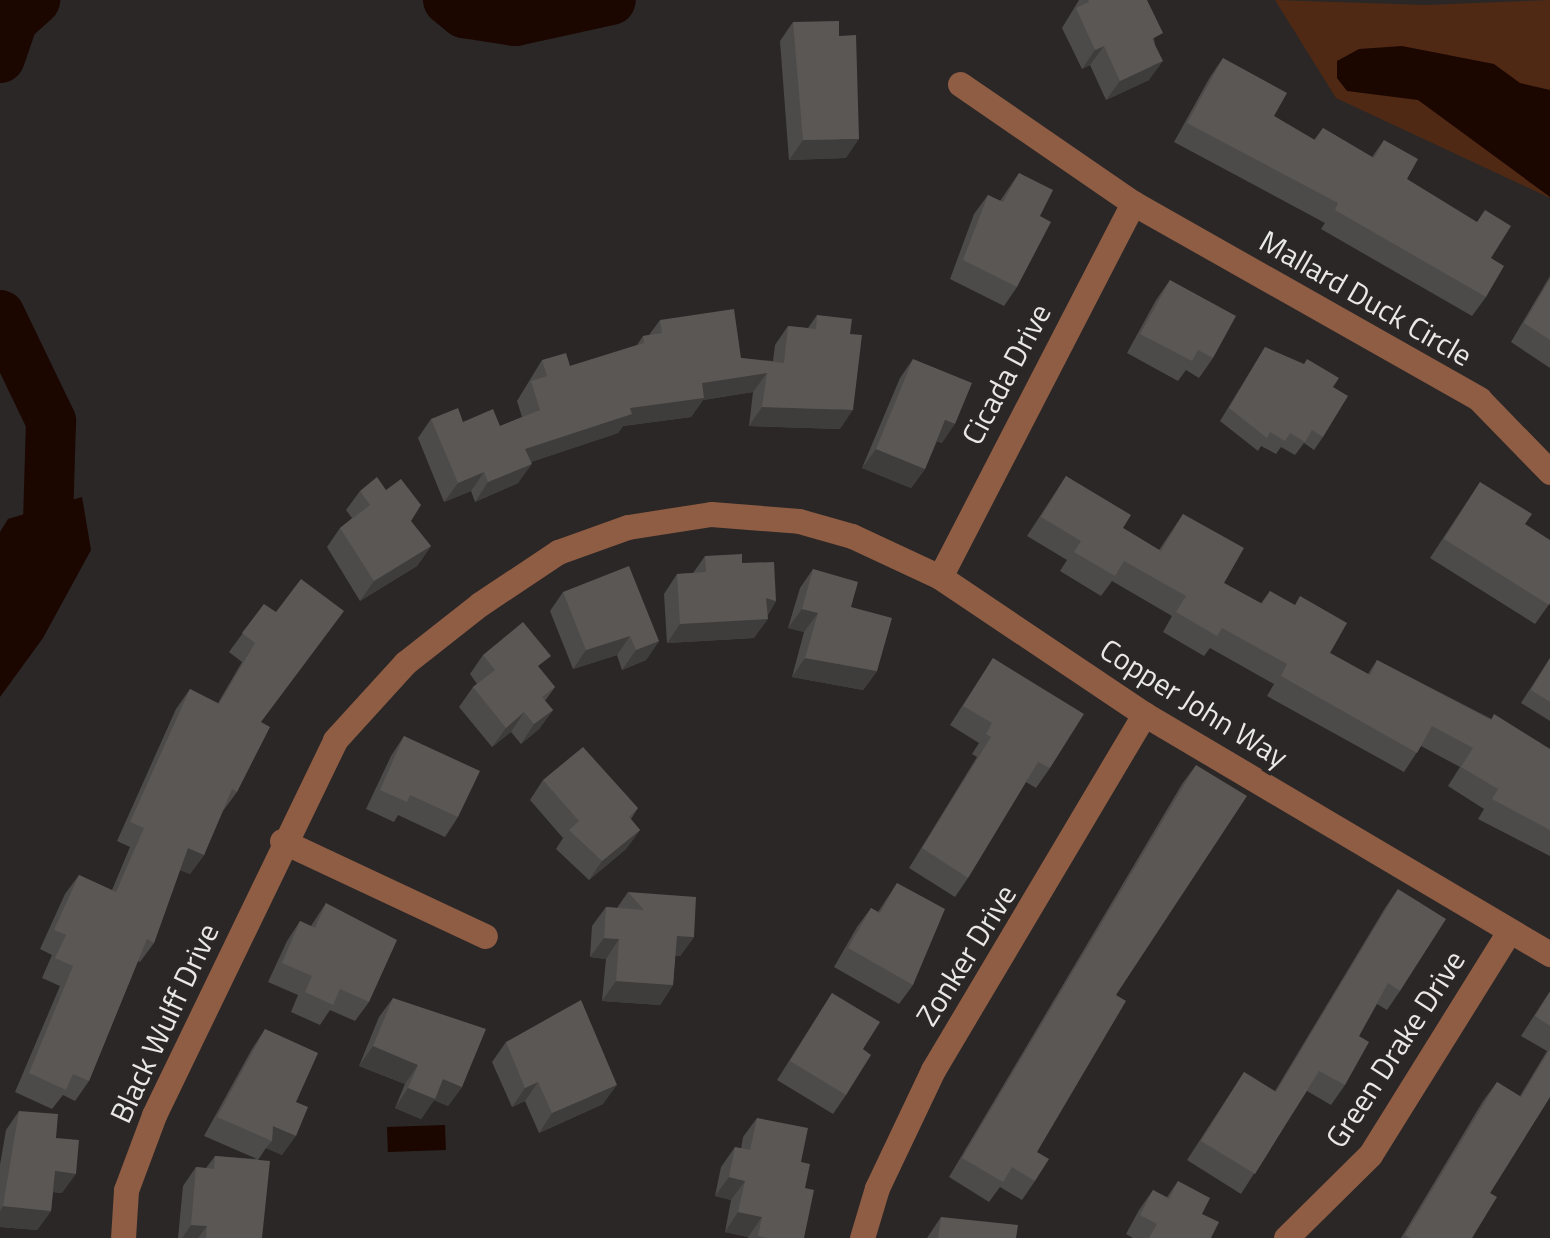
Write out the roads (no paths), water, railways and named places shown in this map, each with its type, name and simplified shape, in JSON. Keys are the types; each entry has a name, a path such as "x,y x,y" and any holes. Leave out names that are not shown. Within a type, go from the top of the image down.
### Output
{"street":[{"name":"Mallard Duck Circle","path":"960,84 1133,203 1479,400 1550,472"},
{"name":"Cicada Drive","path":"940,577 1133,203"},
{"name":"Copper John Way","path":"405,663 558,552 628,527 711,514 799,520 852,536 940,577 1144,714 1550,954"},
{"name":"Black Wulff Drive","path":"123,1238 126,1190 154,1114 282,841 336,740 405,663"},
{"name":"Zonker Drive","path":"862,1238 877,1188 933,1070 1144,714"},
{"path":"282,841 484,936"},
{"name":"Green Drake Drive","path":"1286,1238 1370,1155 1509,932"}],"waterway":[{"path":"0,58 13,20 35,0"},
{"path":"448,0 464,13 515,21 611,0"},
{"path":"0,315 51,421 47,559 0,619"}]}
